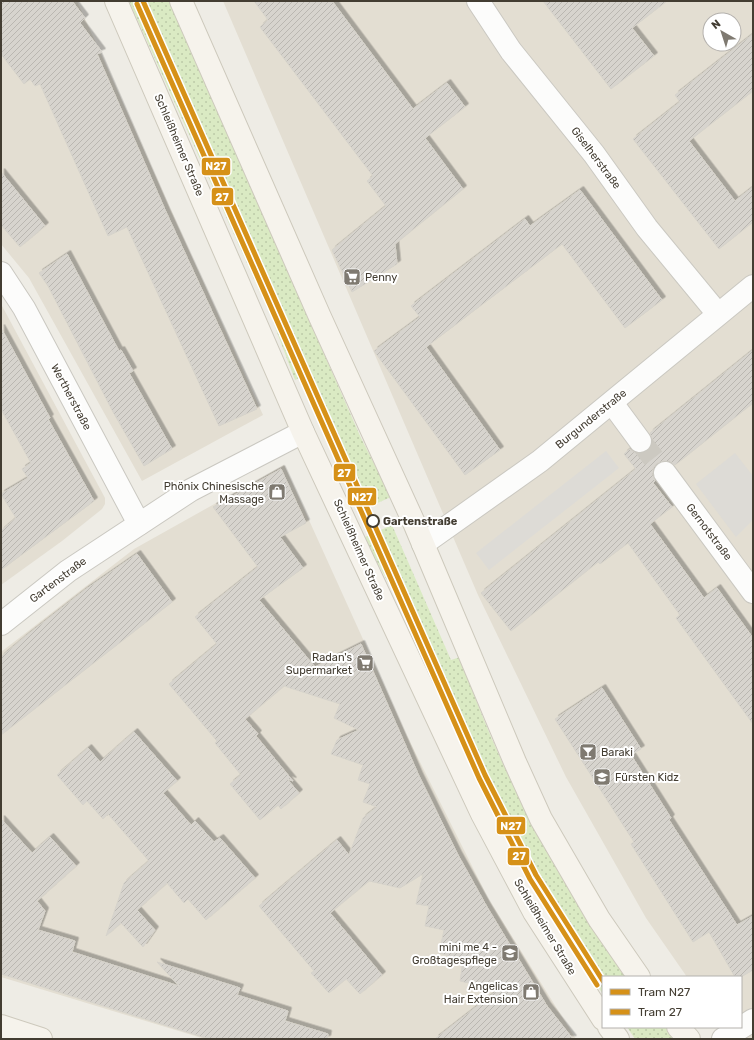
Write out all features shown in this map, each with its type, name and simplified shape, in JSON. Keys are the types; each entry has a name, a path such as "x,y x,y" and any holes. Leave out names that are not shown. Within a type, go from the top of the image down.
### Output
{"main road":[{"name":"Schleißheimer Straße","path":"116,1 303,432 492,834 534,912 602,1016"},
{"path":"182,1 320,317 423,544 515,762 541,819 599,919 638,976"},
{"path":"1,1026 41,1039"},
{"path":"606,1039 608,1028"},
{"path":"609,1028 618,1039"},
{"path":"679,1028 689,1039"}],"street":[{"name":"Giselherstraße","path":"478,1 511,51 594,154 647,228 718,314"},
{"name":"Wertherstraße","path":"1,273 24,308 139,524"},
{"name":"Burgunderstraße","path":"423,544 540,461 753,286"},
{"path":"612,403 640,441"},
{"name":"Gartenstraße","path":"1,624 68,571 191,490 303,432"},
{"name":"Gernotstraße","path":"665,473 753,592"},
{"path":"742,1027 753,1020"},
{"path":"722,1039 740,1028"}],"shaded area":[{"path":"1,1 77,1 263,415 142,481 29,278 1,244"},
{"path":"223,1 753,1 753,1039 731,1039 740,1028 742,1028 742,976 686,976 646,918 566,777 478,595"},
{"path":"1,304 105,498 105,504 102,509 62,541 1,585"},
{"path":"606,451 619,468 489,570 476,553"},
{"path":"735,453 753,476 753,520 736,537 696,484"},
{"path":"284,465 406,734 488,898 576,1039 205,1039 1,977 1,652 134,549"}],"green space":[{"path":"129,1 169,1 361,438 391,497 364,509 306,375 295,380 272,319"},
{"path":"392,525 451,660 460,657 493,741 532,823 577,902 626,976 602,976 602,993 573,950 520,859 450,717 402,610 365,537"},
{"path":"628,1028 666,1028 675,1039 635,1039"}],"building":[{"path":"1,1 72,1 85,18 80,23 102,52 97,54 166,212 257,409 219,426 127,227 108,236 40,84 35,86 30,79 24,84 1,54"},
{"path":"254,1 332,1 413,109 447,83 465,107 425,138 463,189 395,244 397,264 352,292 332,250 386,206 367,181 373,176 260,27 268,20"},
{"path":"543,1 667,1 632,28 654,56 611,89"},
{"path":"753,34 753,91 689,141 735,201 753,187 753,222 719,249 633,139 680,102 675,95 730,52 742,52 742,43"},
{"path":"1,172 45,226 20,247 1,225"},
{"path":"580,190 662,300 625,328 562,244 426,347 500,450 465,475 374,351 420,317 411,306 525,219 530,226"},
{"path":"67,254 119,351 121,350 133,371 129,373 172,449 144,466 113,412 48,286 39,273"},
{"path":"1,328 50,418 48,419 94,501 1,570 1,531 16,518 1,494 28,478 22,469 31,463 1,409"},
{"path":"753,350 753,403 675,465 664,461 657,463 653,468 655,481 653,483 672,507 650,524 704,598 717,588 753,638 753,724 676,618 680,615 628,543 600,564 598,562 511,631 481,593 636,469 624,454 630,449 635,453 648,451 652,446 650,433"},
{"path":"281,469 306,523 280,537 303,568 259,600 315,667 361,644 419,776 458,855 487,907 547,1006 573,1039 435,1039 498,990 460,981 463,960 439,953 444,930 425,926 429,906 416,904 423,874 400,888 369,881 330,913 382,975 360,994 346,979 329,993 311,973 314,971 259,906 337,840 349,855 363,818 377,807 363,802 370,784 358,780 363,765 331,754 337,740 359,730 334,718 340,704 284,686 245,719 258,734 256,736 293,781 287,779 299,793 281,809 278,805 260,820 230,784 241,775 215,743 217,741 169,684 217,644 195,617 258,567 213,507"},
{"path":"137,554 172,602 1,735 1,657 85,590"},
{"path":"602,688 641,749 631,755 671,818 669,820 737,925 753,916 753,970 742,976 734,976 709,932 693,942 631,844 634,842 555,719"},
{"path":"134,732 177,781 163,793 191,825 195,821 214,842 220,838 255,878 206,920 188,899 184,903 167,883 137,910 155,930 143,947 121,923 106,936 124,883 149,861 108,814 103,819 87,801 83,805 57,775 88,748 100,762"},
{"path":"1,819 32,853 50,837 76,866 37,901 45,911 38,930 75,941 72,952 179,986 157,962 240,988 237,995 288,1011 285,1021 328,1034 327,1039 209,1039 1,974"}],"tunnel":[{"path":"640,441 665,473"}],"tram line":[{"name":"N27","path":"143,1 485,775 536,875 602,979"},
{"name":"27","path":"137,4 479,778 530,879 597,985"}],"place":[{"name":"Penny","path":"352,277"},
{"name":"Phönix Chinesische Massage","path":"277,492"},
{"name":"Gartenstraße","path":"373,521"},
{"name":"Radan's Supermarket","path":"365,663"},
{"name":"Baraki","path":"588,752"},
{"name":"Fürsten Kidz","path":"602,777"},
{"name":"mini me 4 - Großtagespflege","path":"510,953"},
{"name":"Angelicas Hair Extension","path":"531,992"}]}
